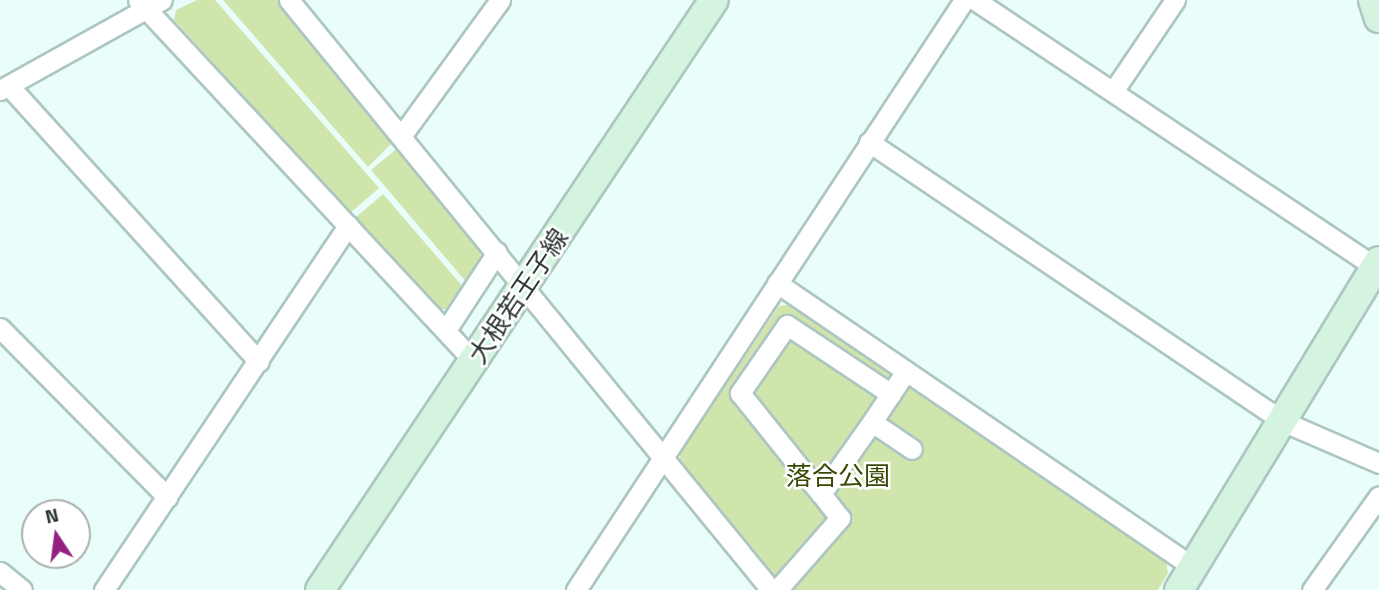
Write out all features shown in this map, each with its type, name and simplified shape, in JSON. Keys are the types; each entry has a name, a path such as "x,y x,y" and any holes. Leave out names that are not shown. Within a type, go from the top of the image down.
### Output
{"street":[{"path":"289,0 402,135 771,590"},
{"path":"402,135 500,0"},
{"name":"大根若王子線","path":"320,590 714,0"},
{"path":"576,590 662,455 964,0"},
{"path":"776,283 906,371 1186,578 1378,266 975,0"},
{"path":"1114,90 1175,0"},
{"path":"1373,0 1379,18"},
{"path":"259,362 4,88 149,3 474,361"},
{"path":"870,142 1282,421 1379,463"},
{"path":"104,590 259,362 348,225"},
{"path":"446,330 497,252"},
{"path":"777,590 840,518 740,393 787,325 891,394"},
{"path":"0,328 167,496"},
{"path":"732,349 758,366"},
{"path":"821,494 906,371"},
{"path":"872,422 912,449"},
{"path":"1312,590 1379,496"},
{"path":"0,572 22,590"}],"green space":[{"path":"197,0 215,0 379,188 350,213 174,20 176,10"},
{"path":"223,0 279,0 394,141 368,167"},
{"path":"399,147 479,248 482,261 467,283 371,170"},
{"path":"383,194 464,288 452,308 439,310 356,217"},
{"name":"落合公園","path":"790,304 1166,562 1168,573 1158,590 782,590 680,465 680,453 779,306"}]}
